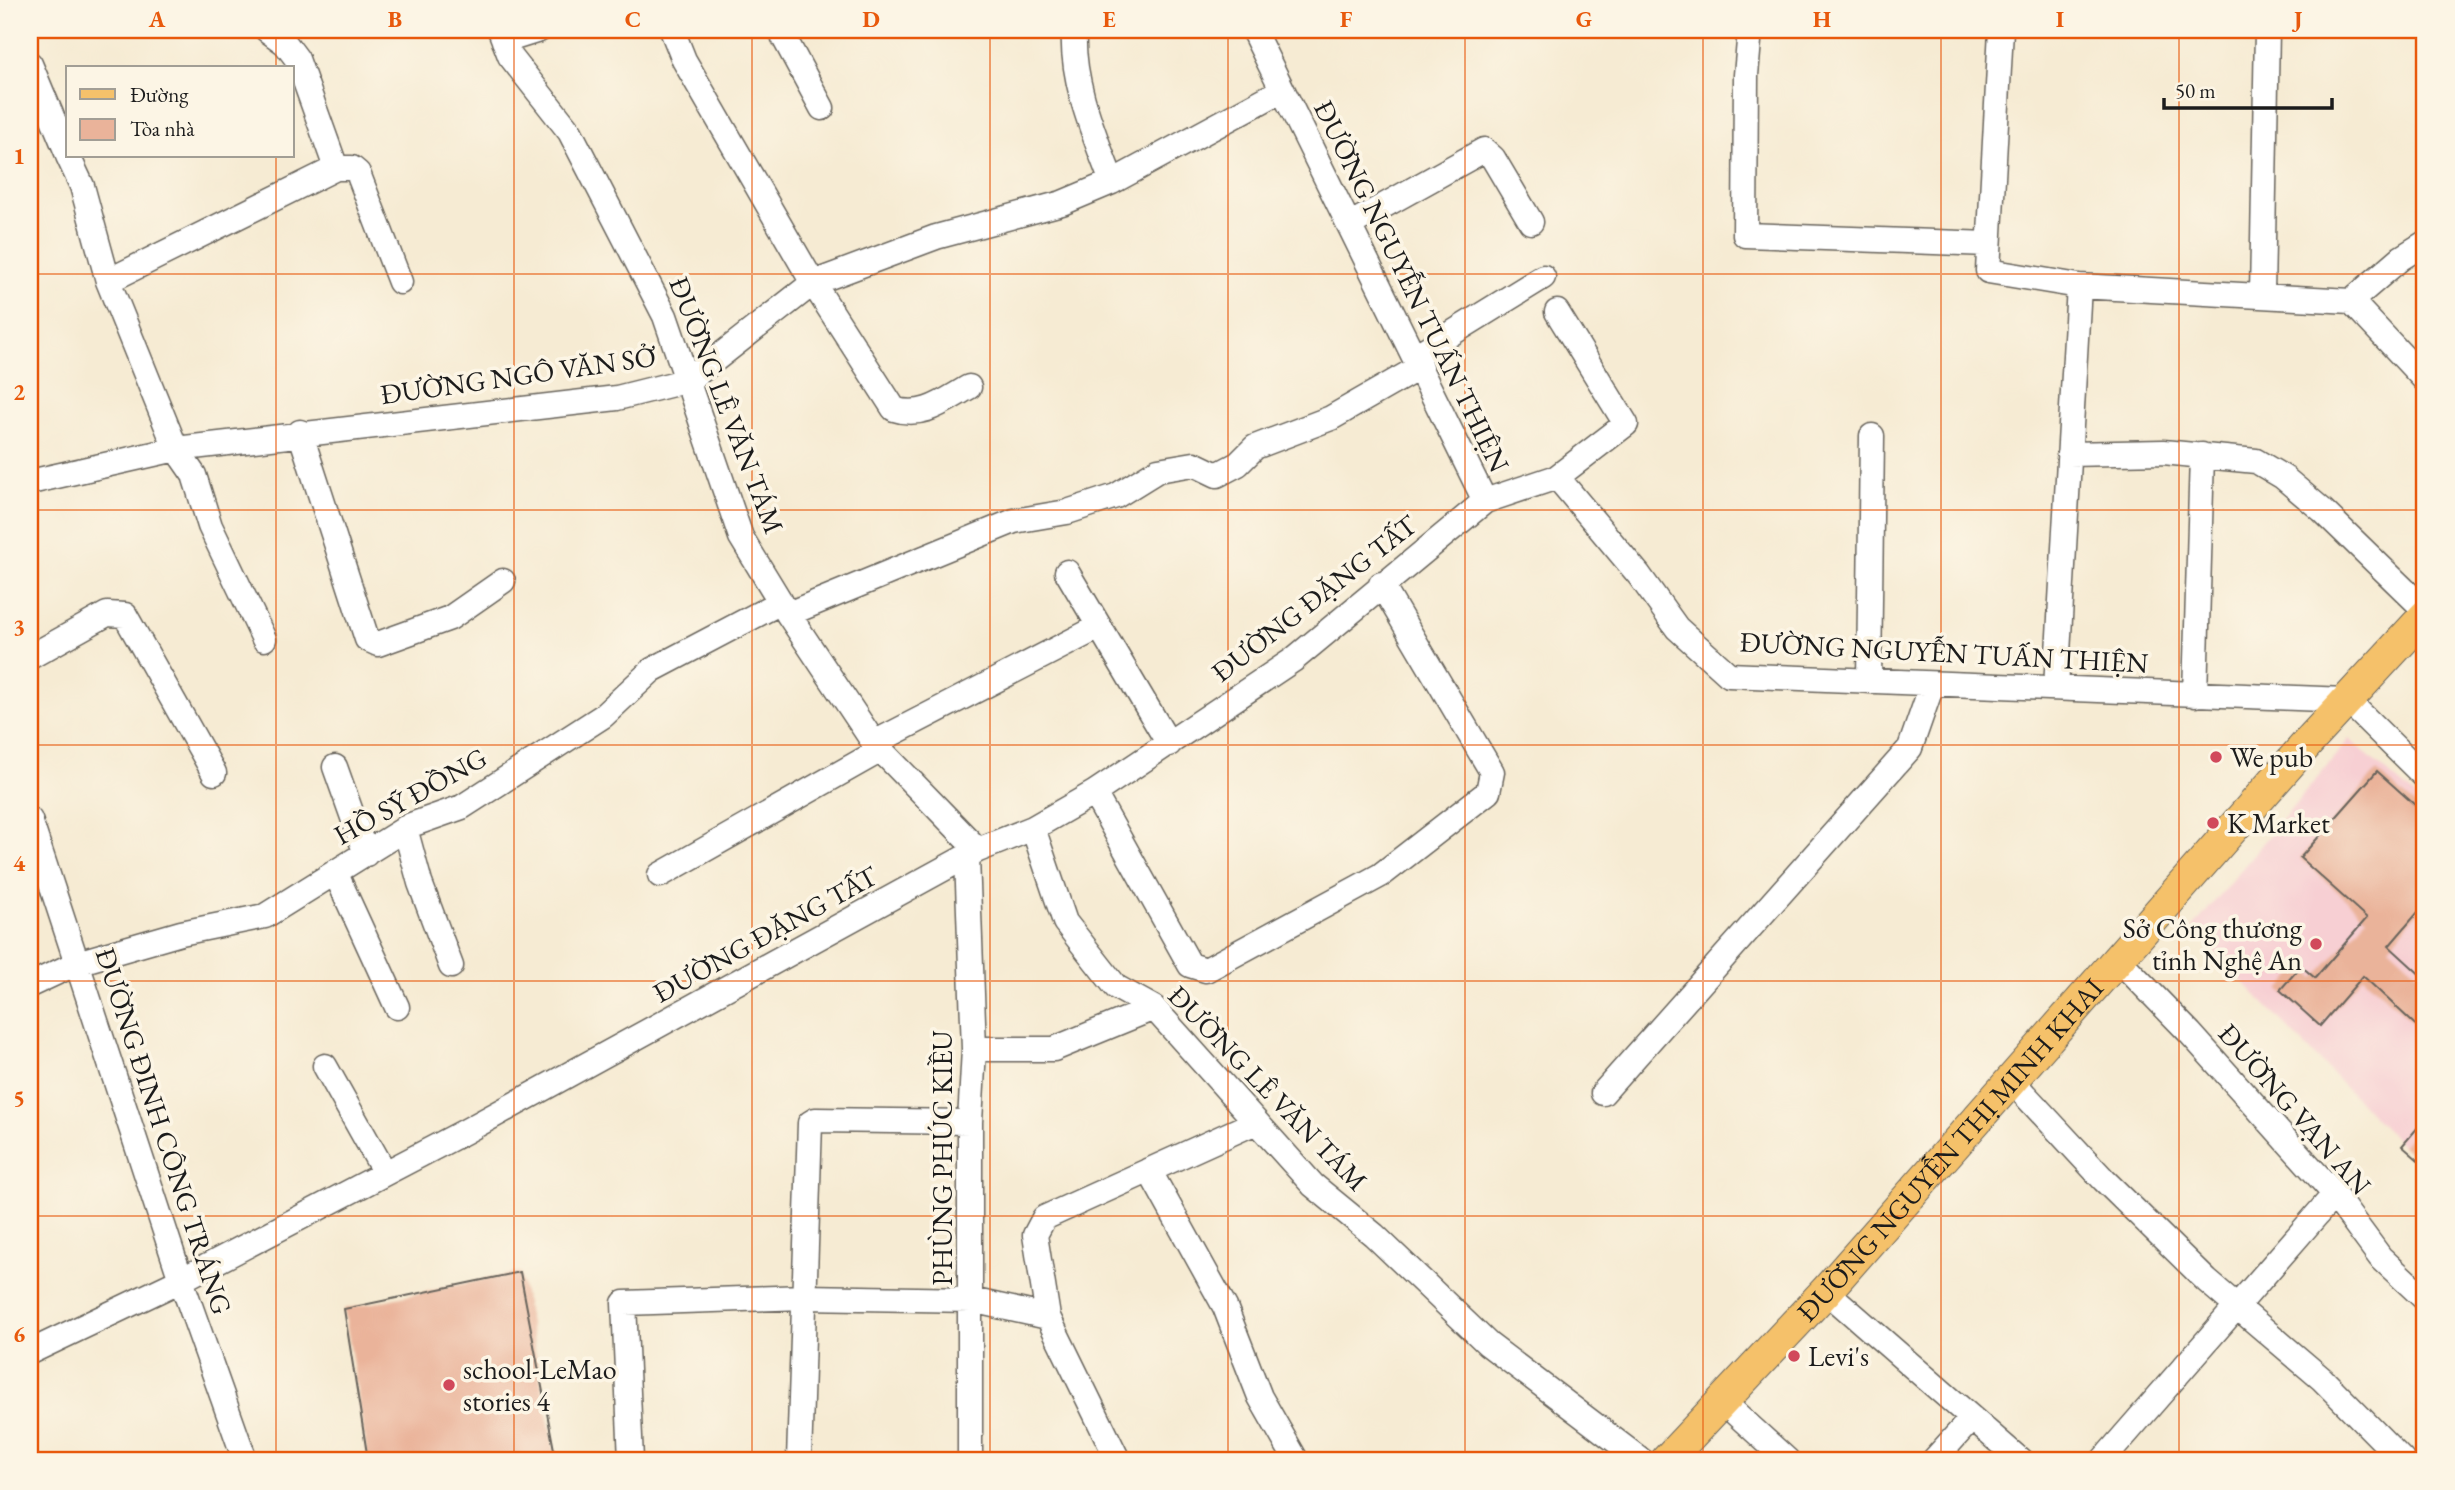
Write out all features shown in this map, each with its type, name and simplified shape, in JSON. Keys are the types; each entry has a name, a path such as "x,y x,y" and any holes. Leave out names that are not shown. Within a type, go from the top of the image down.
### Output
{"main road":[{"name":"ĐƯỜNG NGUYỄN THỊ MINH KHAI","path":"1667,1460 1826,1291 2347,700 2425,616"}],"street":[{"path":"267,30 285,43 298,59 336,168"},
{"path":"502,35 539,30"},
{"path":"672,30 684,60 813,284 894,409 905,413 922,413 969,387"},
{"path":"780,30 822,108"},
{"path":"1074,30 1073,52 1087,115 1112,182"},
{"name":"ĐƯỜNG NGUYỄN TUẤN THIỆN","path":"1253,30 1351,224 1485,501 1558,477 1639,575 1677,628 1730,675 2347,700"},
{"path":"1750,30 1746,75 1745,235 1989,244"},
{"path":"2001,30 1988,271 2079,286 2351,301 2425,380"},
{"path":"2262,295 2267,30"},
{"name":"ĐƯỜNG LÊ VĂN TÁM","path":"502,35 510,56 576,142 665,316 741,537 877,746 972,853"},
{"path":"30,64 66,151"},
{"name":"ĐƯỜNG NGÔ VĂN SỞ","path":"30,482 176,449 300,432 617,398 689,380 813,284 936,237 1062,203 1112,182 1282,90"},
{"path":"1351,224 1484,150 1493,158 1531,222"},
{"path":"69,158 82,186 108,281 176,449 194,475 211,526 264,639"},
{"path":"108,281 336,168 352,168 358,173 400,282"},
{"path":"2351,301 2401,258 2425,243"},
{"path":"1418,361 1543,277"},
{"path":"2056,688 2079,286"},
{"path":"1558,312 1626,424 1558,477"},
{"name":"HỒ SỸ ĐỒNG","path":"30,985 77,963 181,933 221,928 265,916 405,828 462,807 519,767 559,746 603,716 652,670 785,608 1014,521 1067,512 1116,496 1158,470 1194,464 1217,475 1238,464 1255,447 1331,418 1418,361"},
{"path":"300,432 367,639 372,643 378,644 450,618 503,581"},
{"path":"1869,681 1872,436"},
{"path":"2069,454 2202,455 2256,461 2283,477 2322,510 2425,610"},
{"path":"2196,695 2202,455"},
{"name":"ĐƯỜNG ĐẶNG TẤT","path":"30,1352 181,1280 385,1173 972,853 1033,828 1094,793 1293,660 1381,584 1485,501"},
{"path":"1067,572 1097,628 1169,744"},
{"path":"1094,793 1190,965 1198,970 1206,970 1381,875 1488,792 1493,779 1492,772 1381,584"},
{"path":"30,657 107,614 125,615 214,773"},
{"path":"660,875 877,746 1097,628"},
{"path":"1603,1093 1910,747 1932,685"},
{"path":"2347,700 2425,777"},
{"path":"335,767 366,854"},
{"name":"ĐƯỜNG ĐINH CÔNG TRÁNG","path":"30,820 181,1280 245,1460"},
{"path":"405,828 420,883 451,966"},
{"name":"ĐƯỜNG LÊ VĂN TÁM","path":"1033,828 1065,922 1116,987 1154,1008 1313,1185 1374,1235 1488,1343 1641,1460"},
{"name":"PHÙNG PHÚC KIỀU","path":"970,1460 970,1122 974,1049 972,853"},
{"path":"335,872 397,1007"},
{"name":"ĐƯỜNG VẠN AN","path":"2118,959 2190,1033 2333,1195 2380,1258 2425,1298"},
{"path":"974,1049 1055,1049 1154,1008"},
{"path":"325,1066 385,1173"},
{"path":"2011,1080 2104,1180 2237,1307 2322,1379 2402,1460"},
{"path":"799,1460 810,1123 815,1120 970,1122"},
{"path":"1118,1460 1048,1317 1035,1235 1044,1218 1256,1122"},
{"path":"1149,1170 1225,1307 1261,1397 1296,1460"},
{"path":"2103,1460 2333,1195"},
{"path":"1826,1291 2020,1460"},
{"path":"631,1460 624,1303 805,1297 971,1300 1048,1317"},
{"path":"1722,1402 1787,1460"},
{"path":"1934,1460 1972,1418"}],"shaded area":[{"name":"Sở Công thương tỉnh Nghệ An","path":"2349,739 2425,805 2425,959 2418,969 2425,976 2425,1166 2402,1146 2192,929"}],"building":[{"path":"2377,771 2425,814 2425,904 2389,946 2425,979 2425,1034 2363,976 2320,1026 2280,990 2301,966 2315,978 2367,918 2300,858"},
{"path":"2425,1119 2425,1166 2402,1146"},
{"name":"school-LeMao stories 4","path":"520,1272 556,1460 368,1460 344,1309"}],"place":[{"name":"We pub","path":"2216,757"},
{"name":"K Market","path":"2213,823"},
{"name":"Sở Công thương tỉnh Nghệ An","path":"2316,944"},
{"name":"Levi's","path":"1794,1356"},
{"name":"school-LeMao stories 4","path":"449,1385"}]}
